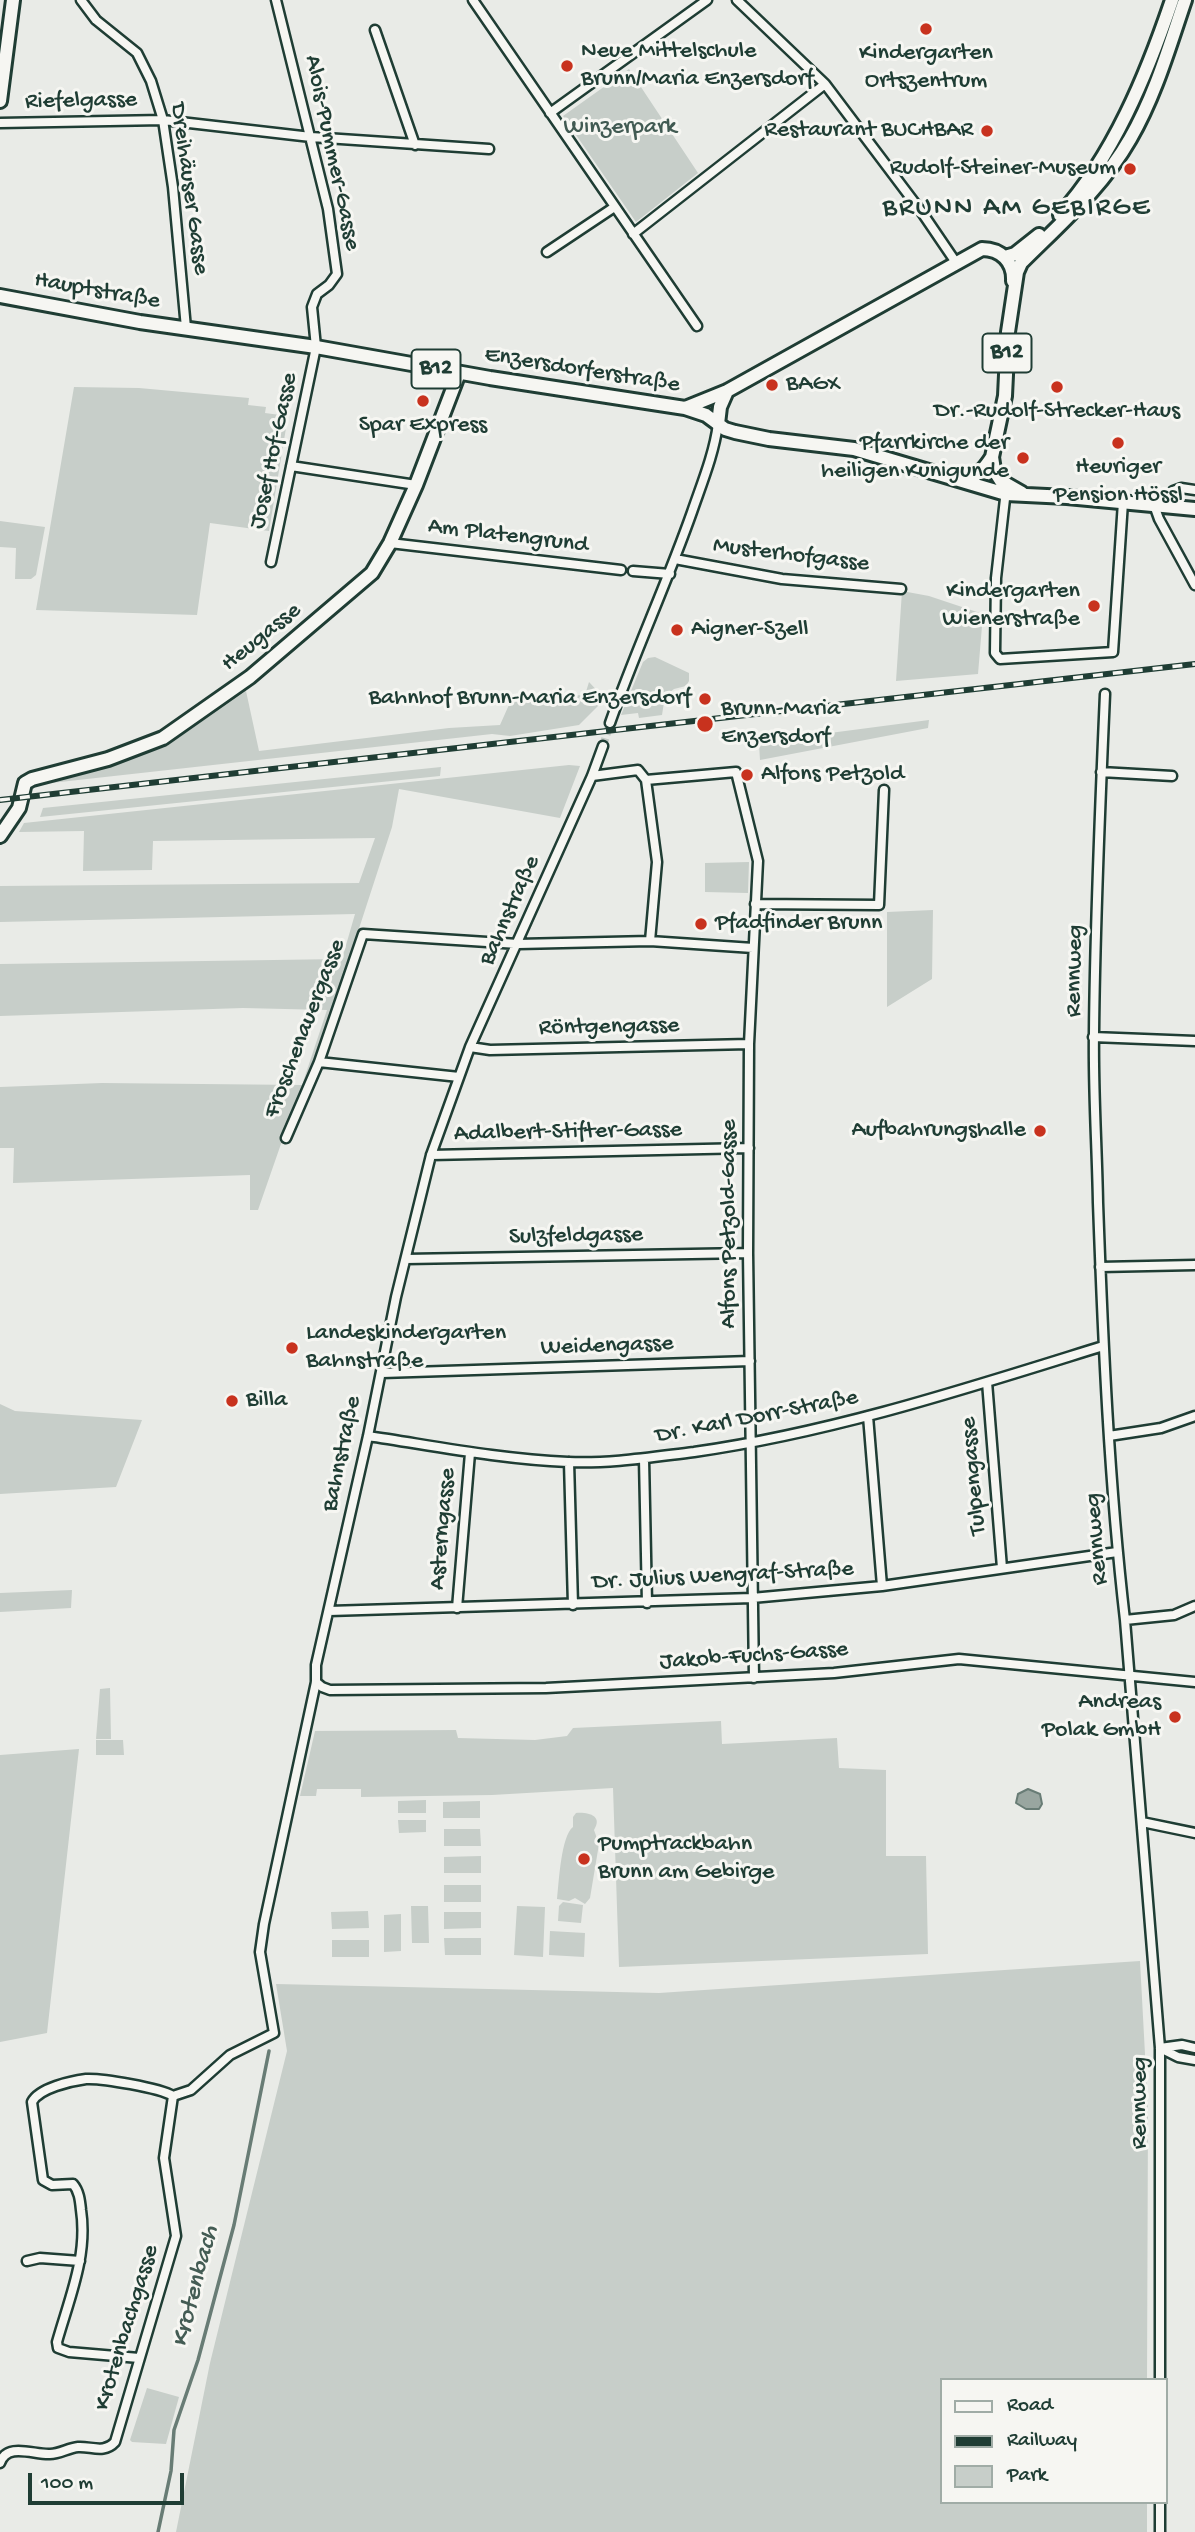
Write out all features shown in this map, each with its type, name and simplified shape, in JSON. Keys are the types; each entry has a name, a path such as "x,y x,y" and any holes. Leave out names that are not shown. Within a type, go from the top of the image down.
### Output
{"main road":[{"path":"0,101 13,0"},
{"path":"1013,295 1021,263 1082,204 1130,140 1146,109 1172,0"},
{"path":"685,408 727,391 982,249 992,249 1005,257 1015,254 1033,241 1073,199 1153,72 1185,0"},
{"name":"B12","path":"992,457 1005,396 1013,295 1014,273 1005,257"},
{"name":"Hauptstraße","path":"0,296 186,328"},
{"name":"Enzersdorferstraße","path":"186,328 685,408 706,415 719,424"},
{"name":"Heugasse","path":"0,836 19,808 25,783 108,760 163,738 250,677 372,573 390,543 416,485 459,373"},
{"path":"719,424 720,407 727,391"},
{"name":"B12","path":"719,424 735,432 769,439 854,449 957,481 1027,495 1195,509"},
{"path":"957,481 983,471 992,457"},
{"path":"992,457 994,470 1006,490"}],"street":[{"name":"Dreihäuser Gasse","path":"81,0 96,20 137,53 151,81 163,120 173,187 186,328"},
{"name":"Alois-Pummer-Gasse","path":"276,0 328,209 337,274 329,285 317,294 312,307 316,347"},
{"path":"473,0 696,326"},
{"path":"550,113 707,0"},
{"path":"737,0 825,84 923,214 957,264"},
{"path":"375,30 415,145"},
{"path":"633,234 825,84"},
{"name":"Riefelgasse","path":"0,123 163,120 311,137 489,149"},
{"path":"547,252 613,208"},
{"name":"Josef Hof-Gasse","path":"271,562 316,347"},
{"path":"610,723 627,675 670,574 719,424"},
{"path":"291,467 416,485"},
{"path":"1195,490 1181,488 1173,491 1160,506 1159,519 1195,585"},
{"path":"1006,490 996,579 995,653 1000,659 1113,652 1123,502"},
{"name":"Am Platengrund","path":"390,543 621,570"},
{"name":"Musterhofgasse","path":"675,559 782,579 901,589"},
{"path":"633,571 670,574"},
{"name":"Rennweg","path":"1105,694 1093,1037 1100,1267 1117,1552 1130,1677 1160,2048 1160,2378"},
{"name":"Bahnstraße","path":"173,2096 191,2090 230,2055 274,2033 260,1952 290,1792 316,1682 316,1665 430,1155 470,1047 593,776 603,746"},
{"path":"593,776 638,771 646,780 657,862 650,941"},
{"name":"Alfons Petzold-Gasse","path":"646,780 736,772 758,861 749,1044 748,1253 754,1678"},
{"path":"1101,772 1172,776"},
{"path":"755,904 879,905 884,790"},
{"name":"Froschenauergasse","path":"286,1139 318,1062 363,934 518,944"},
{"path":"518,944 650,941 753,948"},
{"path":"1093,1037 1195,1041"},
{"name":"Röntgengasse","path":"470,1047 491,1050 749,1044"},
{"path":"318,1062 459,1077"},
{"name":"Adalbert-Stifter-Gasse","path":"430,1155 749,1148"},
{"name":"Sulzfeldgasse","path":"406,1259 748,1253"},
{"path":"1100,1267 1195,1265"},
{"name":"Dr. Karl Dorr-Straße","path":"368,1436 470,1453 569,1462 644,1459 751,1444 868,1416 1103,1346"},
{"name":"Weidengasse","path":"382,1373 750,1361"},
{"name":"Tulpengasse","path":"987,1382 1002,1568"},
{"path":"868,1416 882,1587"},
{"path":"1109,1436 1161,1428 1195,1416"},
{"name":"Asterngasse","path":"457,1608 470,1453"},
{"path":"644,1459 647,1603"},
{"path":"569,1462 573,1605"},
{"name":"Dr. Julius Wengraf-Straße","path":"329,1611 752,1598 882,1587 1117,1552"},
{"path":"1125,1620 1174,1615 1195,1606"},
{"name":"Jakob-Fuchs-Gasse","path":"316,1682 330,1690 533,1689 834,1673 959,1659 1195,1682"},
{"path":"1142,1822 1195,1833"},
{"path":"1160,2048 1182,2045 1195,2048"},
{"path":"1160,2048 1178,2057 1195,2060"},
{"path":"139,2358 69,2352 58,2348 57,2342 80,2262 83,2224 76,2188 71,2183 52,2185 43,2180 33,2116 34,2098 41,2092 88,2079 158,2090 173,2096"},
{"name":"Krotenbachgasse","path":"0,2463 3,2455 10,2451 50,2454 77,2447 99,2449 112,2446 176,2236 164,2158 173,2096"},
{"path":"27,2261 40,2258 80,2262"},
{"path":"1160,2504 1160,2532"}],"green space":[{"name":"Winzerpark","path":"629,69 698,173 636,222 563,116"},
{"path":"74,387 139,388 249,398 248,405 266,407 265,413 288,416 269,531 210,523 197,615 36,610"},
{"path":"0,521 45,527 36,575 31,579 15,579 16,548 0,547"},
{"path":"902,591 929,596 983,614 978,674 896,681"},
{"path":"655,657 689,673 689,681 686,686 674,689 665,696 662,715 639,718 638,713 621,715 643,662"},
{"path":"589,682 605,699 579,725 510,736 492,734 51,783 165,747 246,691 259,751 449,728 500,725 512,698 585,695"},
{"path":"929,720 928,728 760,760 759,744 769,741"},
{"path":"569,765 580,766 560,818 399,789 392,827 315,1064 282,1141 258,1210 250,1210 250,1175 13,1183 14,1148 0,1148 0,1087 102,1083 302,1085 327,1010 243,1008 0,1016 0,964 342,959 355,914 0,922 0,886 359,883 375,838 153,841 152,870 83,871 84,831 19,832 24,823"},
{"path":"441,767 440,776 40,817 43,808"},
{"path":"749,862 748,893 705,892 705,863"},
{"path":"933,910 932,979 887,1007 887,912"},
{"path":"0,1404 15,1411 142,1420 116,1487 0,1494"},
{"path":"72,1590 71,1608 0,1612 0,1593"},
{"path":"110,1688 111,1739 96,1739 100,1689"},
{"path":"721,1721 722,1744 837,1738 839,1768 886,1770 886,1856 926,1856 928,1954 619,1967 613,1788 492,1795 361,1797 361,1789 317,1789 316,1796 300,1796 315,1731 456,1730 458,1738 535,1740 567,1736 573,1728"},
{"path":"96,1740 123,1740 124,1755 96,1755"},
{"path":"79,1749 47,2033 0,2042 0,1755"},
{"path":"426,1800 426,1813 398,1813 398,1801"},
{"path":"480,1801 480,1818 443,1818 443,1802"},
{"name":"Pumptrackbahn Brunn am Gebirge","path":"576,1813 590,1814 597,1821 594,1830 599,1844 590,1898 585,1904 575,1898 569,1901 557,1899 563,1849"},
{"path":"398,1820 426,1820 426,1832 399,1833"},
{"path":"444,1829 480,1829 481,1846 444,1846"},
{"path":"481,1856 481,1873 444,1873 444,1857"},
{"path":"444,1885 481,1885 481,1902 444,1902"},
{"path":"563,1902 583,1905 581,1923 558,1921 559,1906"},
{"path":"411,1906 428,1906 429,1943 412,1943"},
{"path":"517,1906 545,1907 543,1957 514,1955"},
{"path":"368,1911 369,1928 332,1929 331,1912"},
{"path":"444,1912 481,1912 481,1928 444,1929"},
{"path":"401,1914 401,1951 384,1952 384,1915"},
{"path":"550,1931 585,1933 584,1957 549,1955"},
{"path":"444,1938 481,1938 481,1955 445,1955"},
{"path":"332,1940 369,1940 369,1957 332,1957"},
{"path":"1140,1961 1148,2110 1147,2378 940,2378 940,2504 1147,2504 1147,2532 176,2532 210,2363 287,2051 276,1984 659,1993"},
{"path":"147,2388 179,2397 166,2444 130,2440"}],"shaded area":[{"path":"1028,1789 1040,1794 1042,1804 1039,1809 1026,1809 1016,1803 1018,1794"}],"waterway":[{"name":"Krotenbach","path":"158,2532 171,2471 174,2430 198,2360 234,2225 269,2051"}],"tunnel":[{"path":"603,746 610,723"}],"railway":[{"path":"0,800 1195,664"}],"place":[{"name":"Kindergarten Ortszentrum","path":"926,29"},
{"name":"Neue Mittelschule Brunn/Maria Enzersdorf","path":"567,66"},
{"name":"Restaurant BUCHBAR","path":"987,131"},
{"name":"Rudolf-Steiner-Museum","path":"1130,169"},
{"name":"BAGX","path":"772,385"},
{"name":"Dr.-Rudolf-Strecker-Haus","path":"1057,387"},
{"name":"Spar Express","path":"423,401"},
{"name":"Heuriger Pension Hössl","path":"1118,443"},
{"name":"Pfarrkirche der heiligen Kunigunde","path":"1023,458"},
{"name":"Kindergarten Wienerstraße","path":"1094,606"},
{"name":"Aigner-Szell","path":"677,630"},
{"name":"Bahnhof Brunn-Maria Enzersdorf","path":"705,699"},
{"name":"Brunn-Maria Enzersdorf","path":"705,724"},
{"name":"Alfons Petzold","path":"747,775"},
{"name":"Pfadfinder Brunn","path":"701,924"},
{"name":"Aufbahrungshalle","path":"1040,1131"},
{"name":"Landeskindergarten Bahnstraße","path":"292,1348"},
{"name":"Billa","path":"232,1401"},
{"name":"Andreas Polak GmbH","path":"1175,1717"},
{"name":"Pumptrackbahn Brunn am Gebirge","path":"584,1859"}],"district":[{"name":"BRUNN AM GEBIRGE","path":"1017,210"}]}
